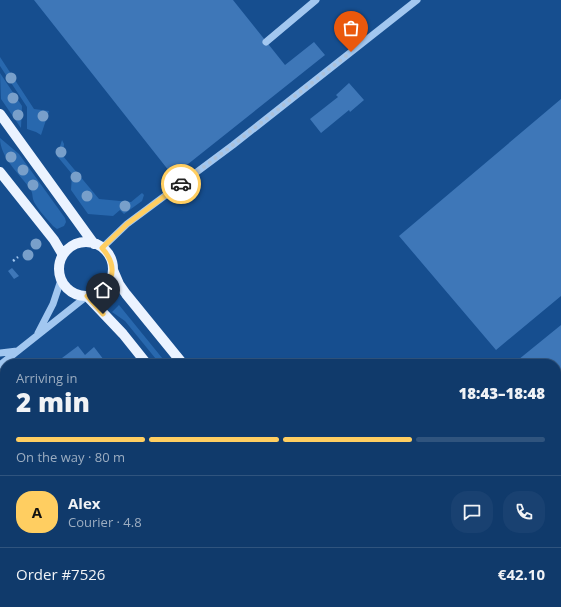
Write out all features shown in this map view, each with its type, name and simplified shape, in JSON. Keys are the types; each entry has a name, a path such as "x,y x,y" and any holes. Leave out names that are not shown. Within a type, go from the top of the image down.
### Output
{"main road":[{"path":"0,114 98,246 108,255 119,284 126,294 179,359"},
{"path":"0,172 54,240 63,255"},
{"path":"98,246 86,243 77,244 69,248 59,263 61,280 72,292 79,296 87,296 102,291 108,285 113,270"},
{"path":"87,296 123,334 143,359"}],"street":[{"path":"266,42 316,0"},
{"path":"98,246 233,145 417,0"},
{"path":"36,335 53,304 61,280"},
{"path":"8,359 87,296"},
{"path":"0,352 18,351"}],"path":[{"path":"13,261 18,257"}],"shaded area":[{"path":"0,57 34,109 49,111 41,135 27,129 27,107 0,66"},
{"path":"0,73 22,106 21,128 1,99"},
{"path":"0,138 19,154 65,218 66,222 64,226 57,229 38,209 33,200 31,190 11,166 3,152"},
{"path":"62,140 64,144 63,156 99,199 131,202 142,193 144,195 142,201 124,214 120,210 113,216 88,214 71,190 72,174 57,156"},
{"path":"119,305 163,359 156,359 125,321 112,312"}],"building":[{"path":"34,0 233,0 285,65 314,42 325,55 173,176"},
{"path":"349,83 364,100 321,133 310,119 338,97 336,95"},
{"path":"561,99 561,296 496,350 399,236"},
{"path":"12,268 19,276 14,279 8,271"},
{"path":"561,325 561,359 519,359"},
{"path":"78,346 85,355 94,347 103,359 61,359"}],"way so far":[{"path":"181,184 351,52"}],"route":[{"path":"103,314 87,296 102,291 108,285 111,278 113,270 111,262 108,255 102,248 127,224 181,184"}]}
